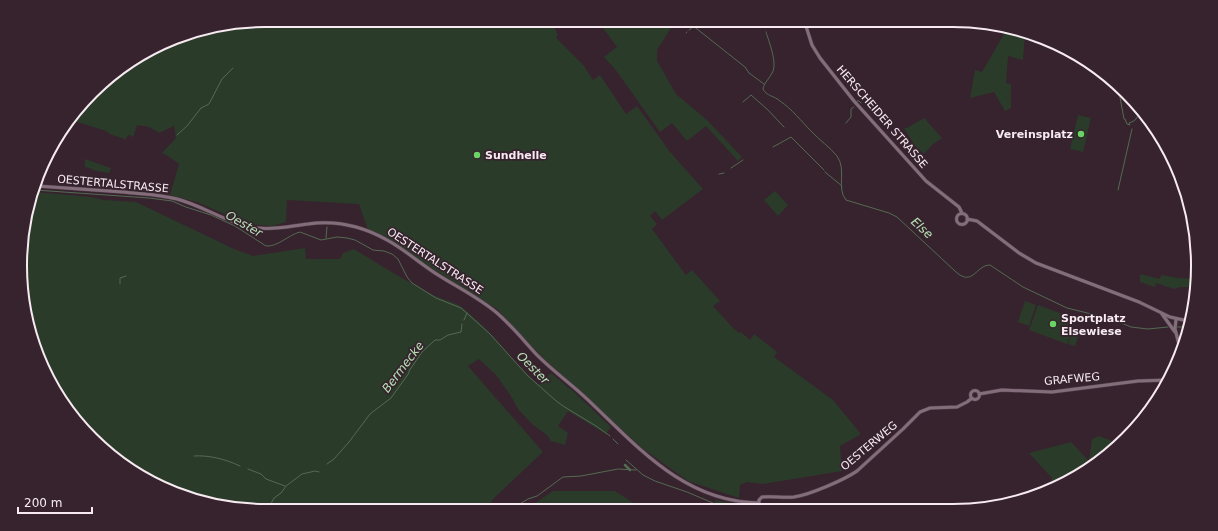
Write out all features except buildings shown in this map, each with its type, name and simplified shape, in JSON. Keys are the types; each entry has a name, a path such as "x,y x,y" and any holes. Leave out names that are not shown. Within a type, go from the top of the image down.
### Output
{"main road":[{"name":"HERSCHEIDER STRASSE","path":"806,27 812,45 820,58 854,101 926,181 959,207 962,213 966,215 967,219 977,221 1019,253 1036,263 1139,302 1176,319 1184,320"},
{"name":"OESTERTALSTRASSE","path":"41,186 148,194 175,198 192,203 237,222 257,228 276,228 327,222 345,224 375,234 392,243 425,267 480,301 496,313 550,368 587,399 611,423 680,480 693,488 714,496 730,500 759,503"},
{"name":"HERSCHEIDER STRASSE","path":"962,213 957,216 956,220 958,223 964,224 967,219"},
{"path":"1161,313 1176,334"},
{"path":"1172,327 1172,322 1176,319"},
{"path":"1176,319 1175,327 1178,342"},
{"name":"GRAFWEG","path":"972,398 971,393 974,391 977,391 979,394 1017,389 1052,392 1142,380 1162,380"},
{"name":"GRAFWEG","path":"919,413 930,408 957,407 972,398 977,399 979,394"},
{"name":"OESTERWEG","path":"759,503 761,498 766,497 798,496 850,476 919,413"}],"green space":[{"path":"266,27 554,27 558,35 556,38 584,66 593,80 600,75 626,114 637,106 670,152 703,189 662,220 655,211 650,216 657,224 652,229 686,275 692,270 720,301 713,306 732,327 739,333 741,332 750,340 754,334 777,352 774,357 833,400 861,434 840,446 842,471 763,484 747,482 740,485 739,498 688,481 642,448 540,355 497,309 422,262 397,244 368,230 359,204 287,200 286,222 272,226 247,224 197,202 170,195 179,164 162,153 176,138 174,126 159,133 149,127 137,125 133,138 132,136 128,135 126,138 127,140 106,131 75,121 108,86 133,67 174,45 204,35 234,29"},
{"path":"602,27 672,27 657,50 657,61 676,94 707,120 742,157 738,161 706,126 687,141 672,123 660,132 615,69 604,57 617,47"},
{"path":"1005,33 1025,39 1023,60 1008,56 1006,83 1011,84 1011,108 1005,111 994,92 970,98 975,70 982,72"},
{"name":"Vereinsplatz","path":"1078,115 1091,118 1083,152 1070,149"},
{"path":"924,118 942,138 933,144 924,154 915,146 904,128 907,128"},
{"path":"85,159 111,168 109,173 92,170 85,167"},
{"path":"775,191 788,205 778,216 764,200"},
{"path":"39,192 136,202 234,249 253,256 305,248 306,259 340,259 343,253 354,249 423,290 461,307 484,327 520,367 539,385 551,373 611,427 606,434 568,411 558,426 568,433 565,445 551,441 547,435 533,425 518,409 496,375 479,359 468,366 543,452 494,498 490,504 266,504 234,502 204,496 174,486 133,464 108,445 76,411 59,385 45,357 35,327 29,297 27,266 29,234"},
{"path":"1140,274 1160,279 1161,275 1190,279 1190,287 1180,287 1174,289 1156,283 1155,287 1140,282"},
{"path":"1025,301 1036,305 1029,326 1018,322"},
{"name":"Sportplatz Elsewiese","path":"1038,305 1076,319 1067,344 1029,330"},
{"path":"1073,329 1080,331 1075,346 1068,344"},
{"path":"1099,436 1113,442 1098,455 1085,464 1050,483 1052,478 1029,453 1071,442 1089,461 1092,439"},
{"path":"553,491 615,491 635,504 534,504"},
{"path":"716,500 735,504 713,504"}],"waterway":[{"path":"689,30 693,27"},
{"path":"695,27 764,84"},
{"name":"Else","path":"766,32 774,59 774,69 763,89 766,93 778,99 796,115 837,156 840,161 842,190 846,200 889,213 897,217 962,276 971,276 981,268 990,265 1023,287 1067,308 1112,319 1131,327 1148,329 1168,327"},
{"path":"177,135 187,126 201,108 209,104 222,79 233,68"},
{"path":"743,102 751,95 784,127"},
{"path":"1120,96 1124,119 1127,124 1130,125 1129,123 1134,121 1138,116"},
{"path":"857,101 861,103"},
{"path":"846,123 851,117 851,109 854,107"},
{"path":"1118,190 1132,129"},
{"path":"773,147 791,137 824,170"},
{"path":"731,168 743,160"},
{"path":"825,172 842,186"},
{"path":"719,174 724,173"},
{"name":"Oester","path":"40,190 172,201 211,215 235,226 266,246 275,245 300,232 321,240 337,237 347,238 355,240 373,250 384,251 392,254 398,259 407,277 412,283 436,298 461,308 490,334 527,375 555,400 610,436"},
{"path":"326,238 327,227"},
{"path":"120,284 120,278 126,276"},
{"name":"Oester","path":"464,320 467,313"},
{"name":"Bermecke","path":"327,464 334,459 349,442 370,414 391,398 422,352 435,340 440,340 448,335 461,332 462,324"},
{"name":"Else","path":"1177,327 1183,327"},
{"name":"Oester","path":"613,439 618,444"},
{"path":"194,456 217,458 240,466"},
{"name":"Oester","path":"626,460 643,475 714,504"},
{"path":"625,465 630,470"},
{"path":"248,469 261,474 266,479 285,486"},
{"path":"520,504 537,496 563,477 581,476 618,469 636,470"},
{"name":"Bermecke","path":"271,504 274,498 281,493 286,486 302,474 315,471 319,472"}],"place":[{"name":"Vereinsplatz","path":"1081,134"},
{"name":"Sundhelle","path":"477,155"},
{"name":"Sportplatz Elsewiese","path":"1053,324"}]}
